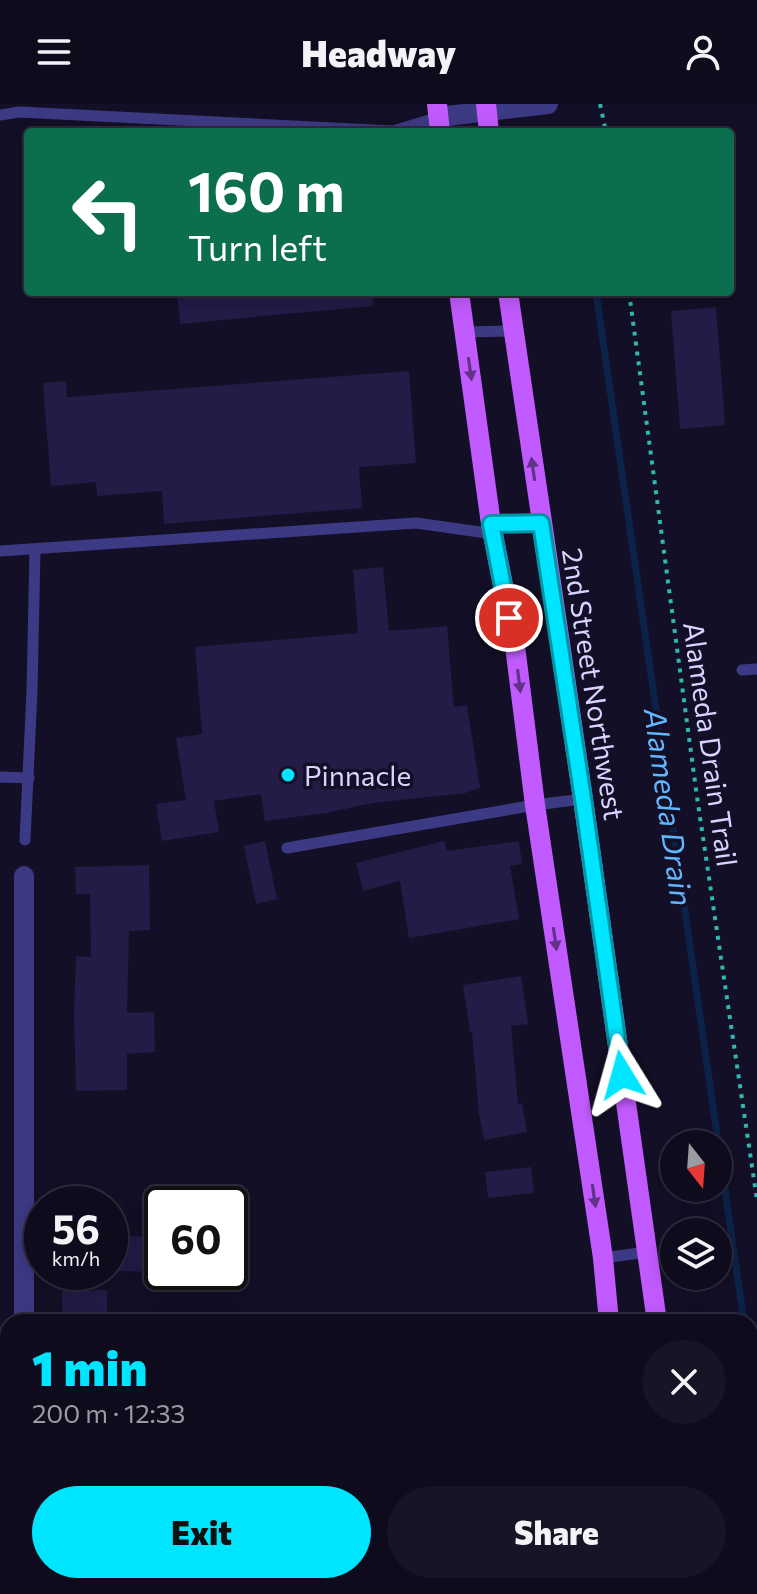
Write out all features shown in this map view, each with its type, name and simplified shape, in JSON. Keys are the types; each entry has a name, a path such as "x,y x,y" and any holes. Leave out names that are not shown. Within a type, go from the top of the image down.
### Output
{"main road":[{"path":"486,107 489,128"},
{"path":"460,296 492,529 515,646 535,805 603,1258 608,1314"},
{"name":"2nd Street Northwest","path":"509,296 656,1314"}],"street":[{"path":"439,118 486,107 548,104"},
{"path":"24,876 24,1314"}],"lane":[{"path":"0,115 19,112 334,128"},
{"path":"404,128 439,118"},
{"path":"465,332 513,331"},
{"path":"0,551 416,523 492,529 541,523"},
{"path":"25,840 35,550"},
{"path":"742,670 757,669"},
{"path":"0,777 29,778"},
{"path":"287,848 583,799"},
{"path":"603,1258 647,1252"}],"path":[{"path":"600,104 605,128"},
{"name":"Alameda Drain Trail","path":"630,296 697,797 757,1200"}],"building":[{"path":"177,296 373,296 373,306 180,324"},
{"path":"716,307 725,425 680,429 671,311"},
{"path":"409,371 416,463 359,467 362,508 164,524 162,491 97,496 96,482 51,486 43,383 66,381 67,397"},
{"path":"383,567 389,631 447,626 454,707 467,705 480,788 465,793 373,803 265,821 261,794 214,801 219,832 162,841 156,804 186,800 176,738 202,734 195,647 358,633 353,570"},
{"path":"265,841 277,899 256,904 244,846"},
{"path":"444,841 447,851 519,841 522,864 510,866 519,919 409,938 400,881 363,891 356,863"},
{"path":"149,865 150,930 129,931 127,1013 154,1012 155,1052 127,1054 127,1090 76,1091 76,956 91,957 90,894 76,894 75,867"},
{"path":"521,976 528,1024 511,1026 518,1104 522,1103 527,1132 484,1140 472,1032 463,985"},
{"path":"531,1167 534,1193 488,1198 485,1172"},
{"path":"128,1236 144,1237 144,1272 128,1271"},
{"path":"107,1290 107,1314 62,1314 62,1291"}],"waterway":[{"name":"Alameda Drain","path":"597,296 743,1314"}],"place":[{"name":"Pinnacle","path":"288,775"}],"route":[{"path":"509,618 491,524 541,523 622,1075"}]}
